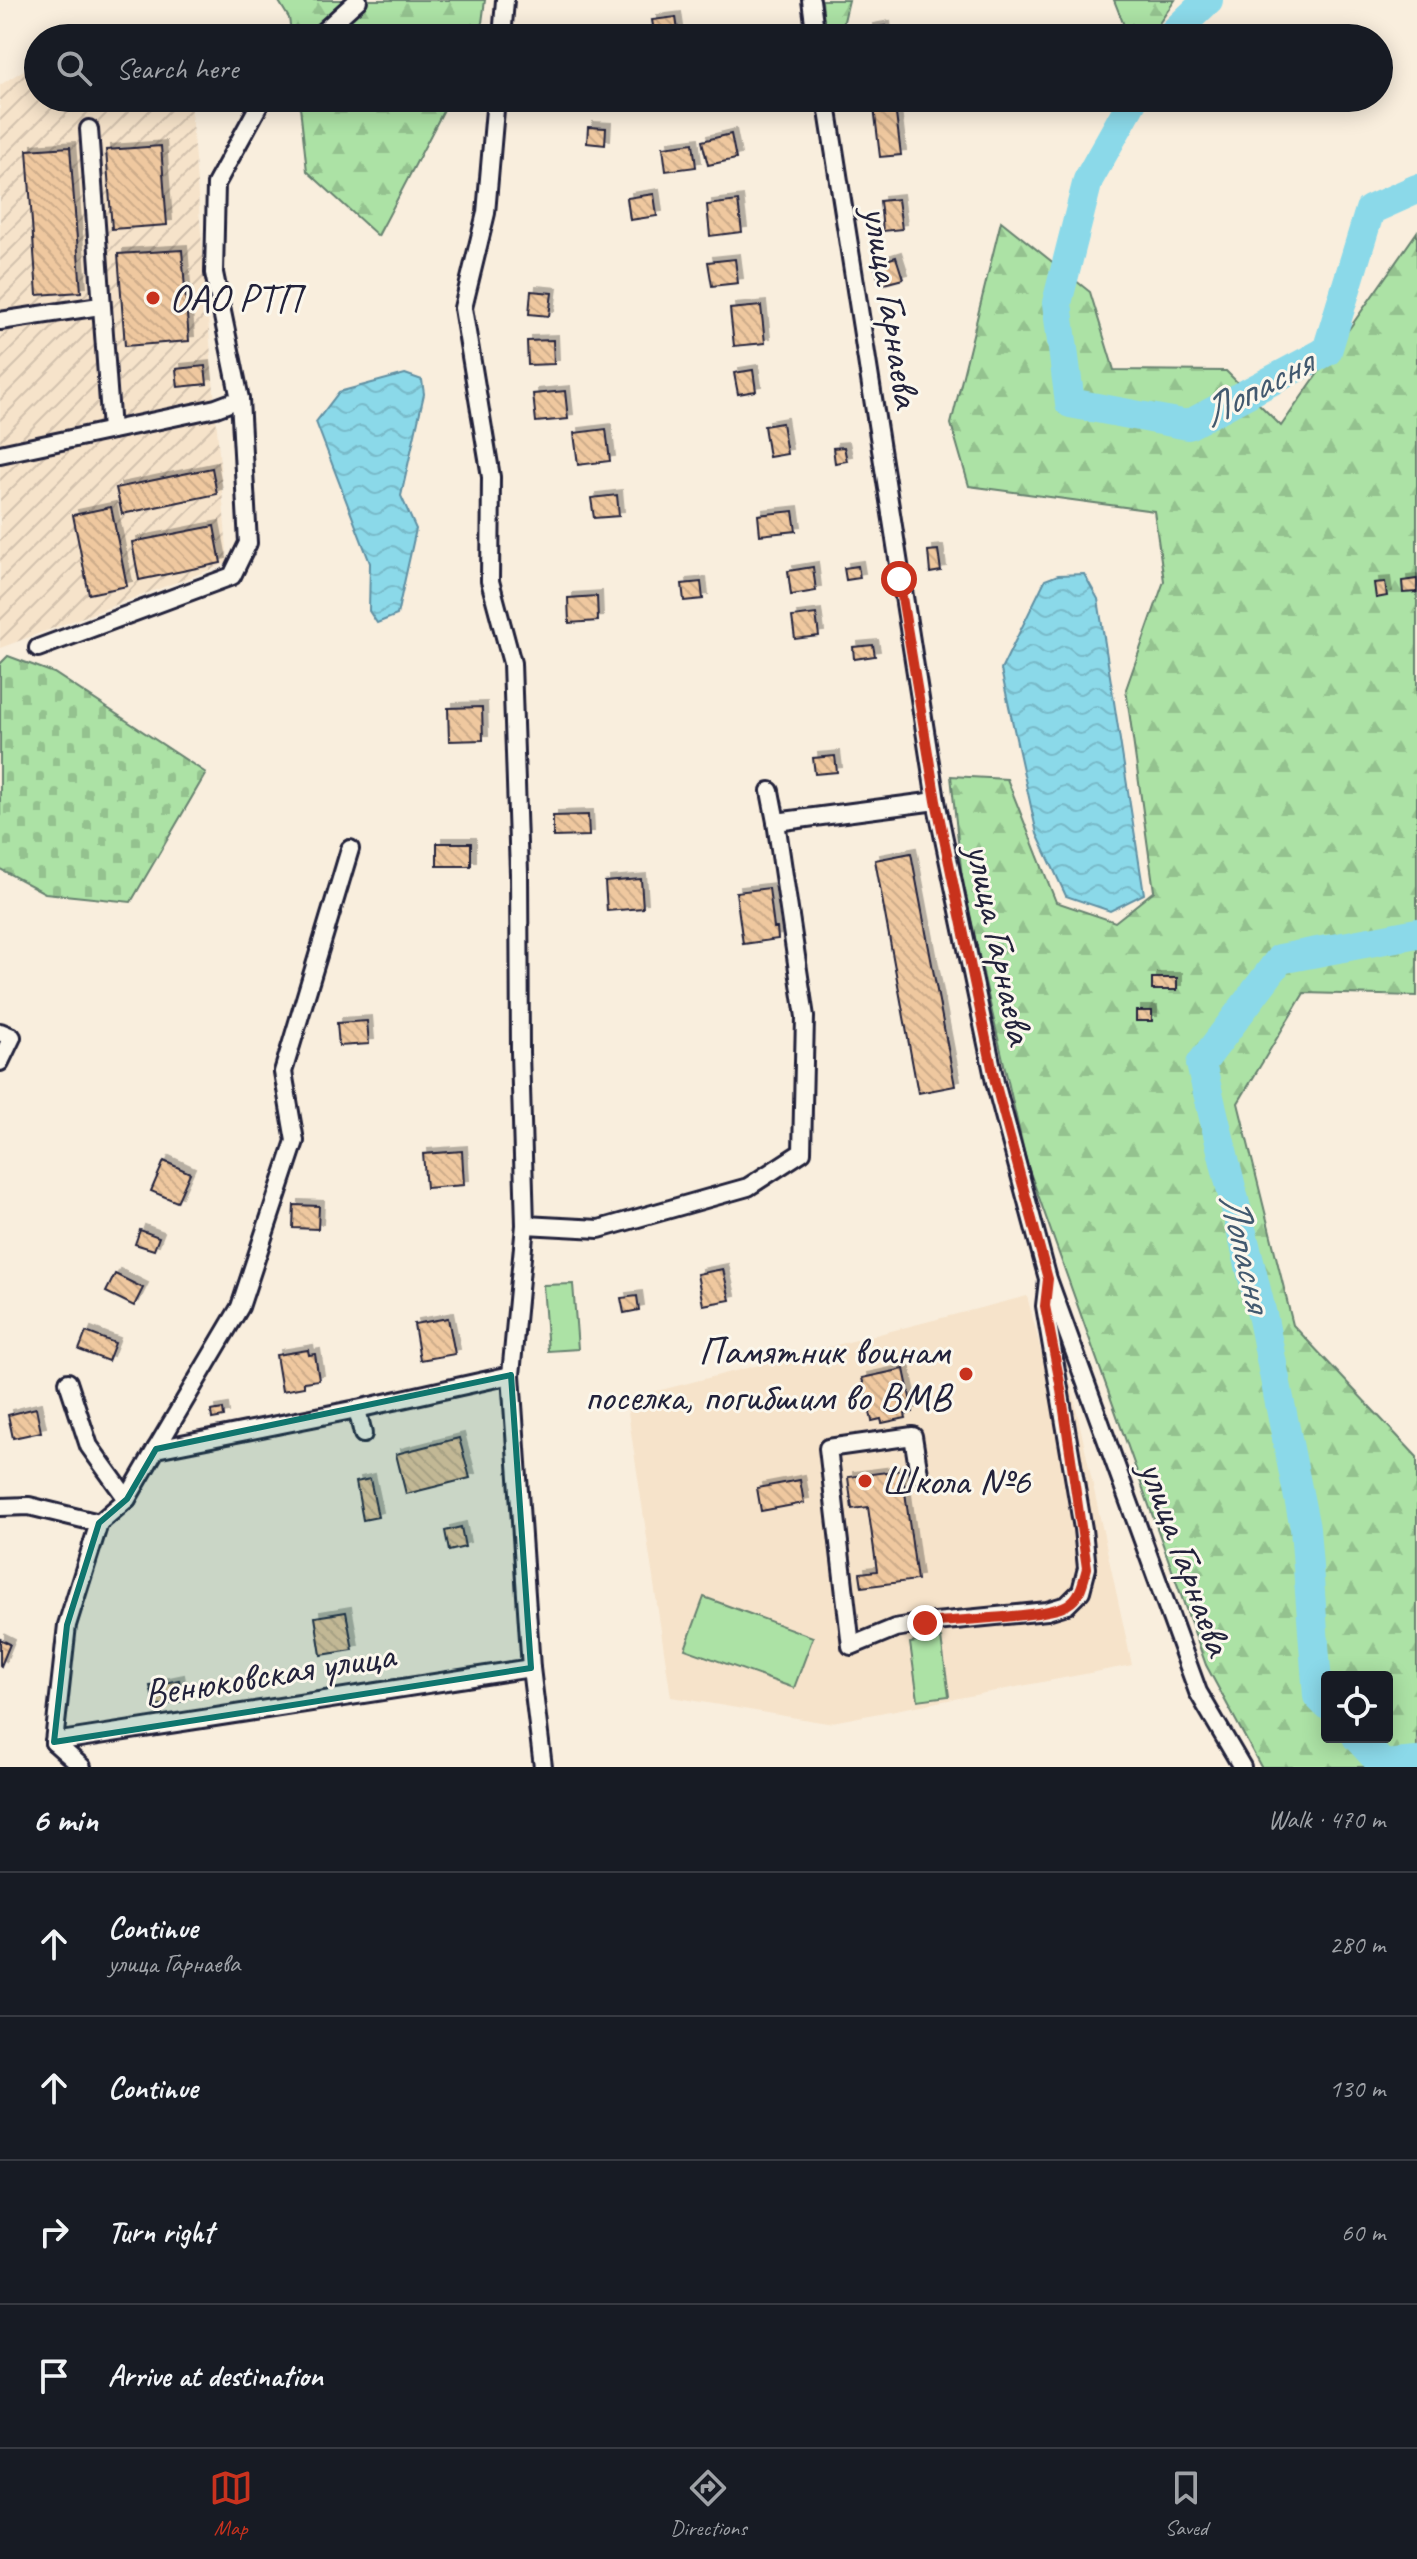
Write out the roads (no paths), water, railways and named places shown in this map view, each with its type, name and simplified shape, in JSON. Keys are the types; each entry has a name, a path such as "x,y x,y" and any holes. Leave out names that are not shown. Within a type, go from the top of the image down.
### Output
{"street":[{"path":"331,24 358,0"},
{"path":"503,24 505,0"},
{"path":"811,0 814,24"},
{"path":"38,648 232,576 248,543 240,399 214,273 216,184 255,112"},
{"path":"495,112 486,213 463,308 491,477 490,581 512,663 525,1225 511,1375 531,1668 543,1767"},
{"name":"улица Гарнаева","path":"828,112 936,801 995,1082 1048,1279 1198,1692 1242,1767"},
{"path":"89,129 111,430"},
{"path":"0,321 100,306"},
{"path":"0,454 216,408 240,399"},
{"path":"525,1225 599,1229 748,1187 802,1152 805,1017 770,791"},
{"path":"776,822 936,801"},
{"path":"82,1767 54,1742 67,1625 99,1523 127,1499 240,1307 295,1141 283,1072 350,849"},
{"path":"0,1062 6,1035"},
{"path":"919,1474 913,1436 828,1448 851,1646 895,1628 1047,1611 1067,1605 1081,1591 1087,1568 1045,1306 1048,1279"},
{"path":"156,1449 511,1375"},
{"path":"68,1382 89,1446 127,1499"},
{"path":"357,1409 363,1434"},
{"path":"0,1507 29,1506 99,1523"},
{"name":"Венюковская улица","path":"54,1742 531,1668"}],"water":[{"path":"405,374 422,380 424,394 401,496 416,529 397,615 377,623 369,611 370,563 316,422 339,392"},
{"path":"1084,574 1098,599 1144,894 1110,911 1066,896 1037,834 1001,670 1045,580 1058,575"}],"waterway":[{"name":"Лопасня","path":"1183,24 1208,0"},
{"name":"Лопасня","path":"1126,112 1088,180 1057,303 1070,403 1188,425 1327,351 1370,210 1417,189"},
{"name":"Лопасня","path":"1321,1699 1318,1696 1305,1528 1263,1319 1201,1064 1280,959 1417,933"},
{"name":"Лопасня","path":"1363,1743 1383,1765 1417,1762"}],"place":[{"name":"ОАО РТП","path":"153,298"},
{"name":"Памятник воинам поселка, погибшим во ВМВ","path":"966,1374"},
{"name":"Школа №6","path":"865,1481"}]}
